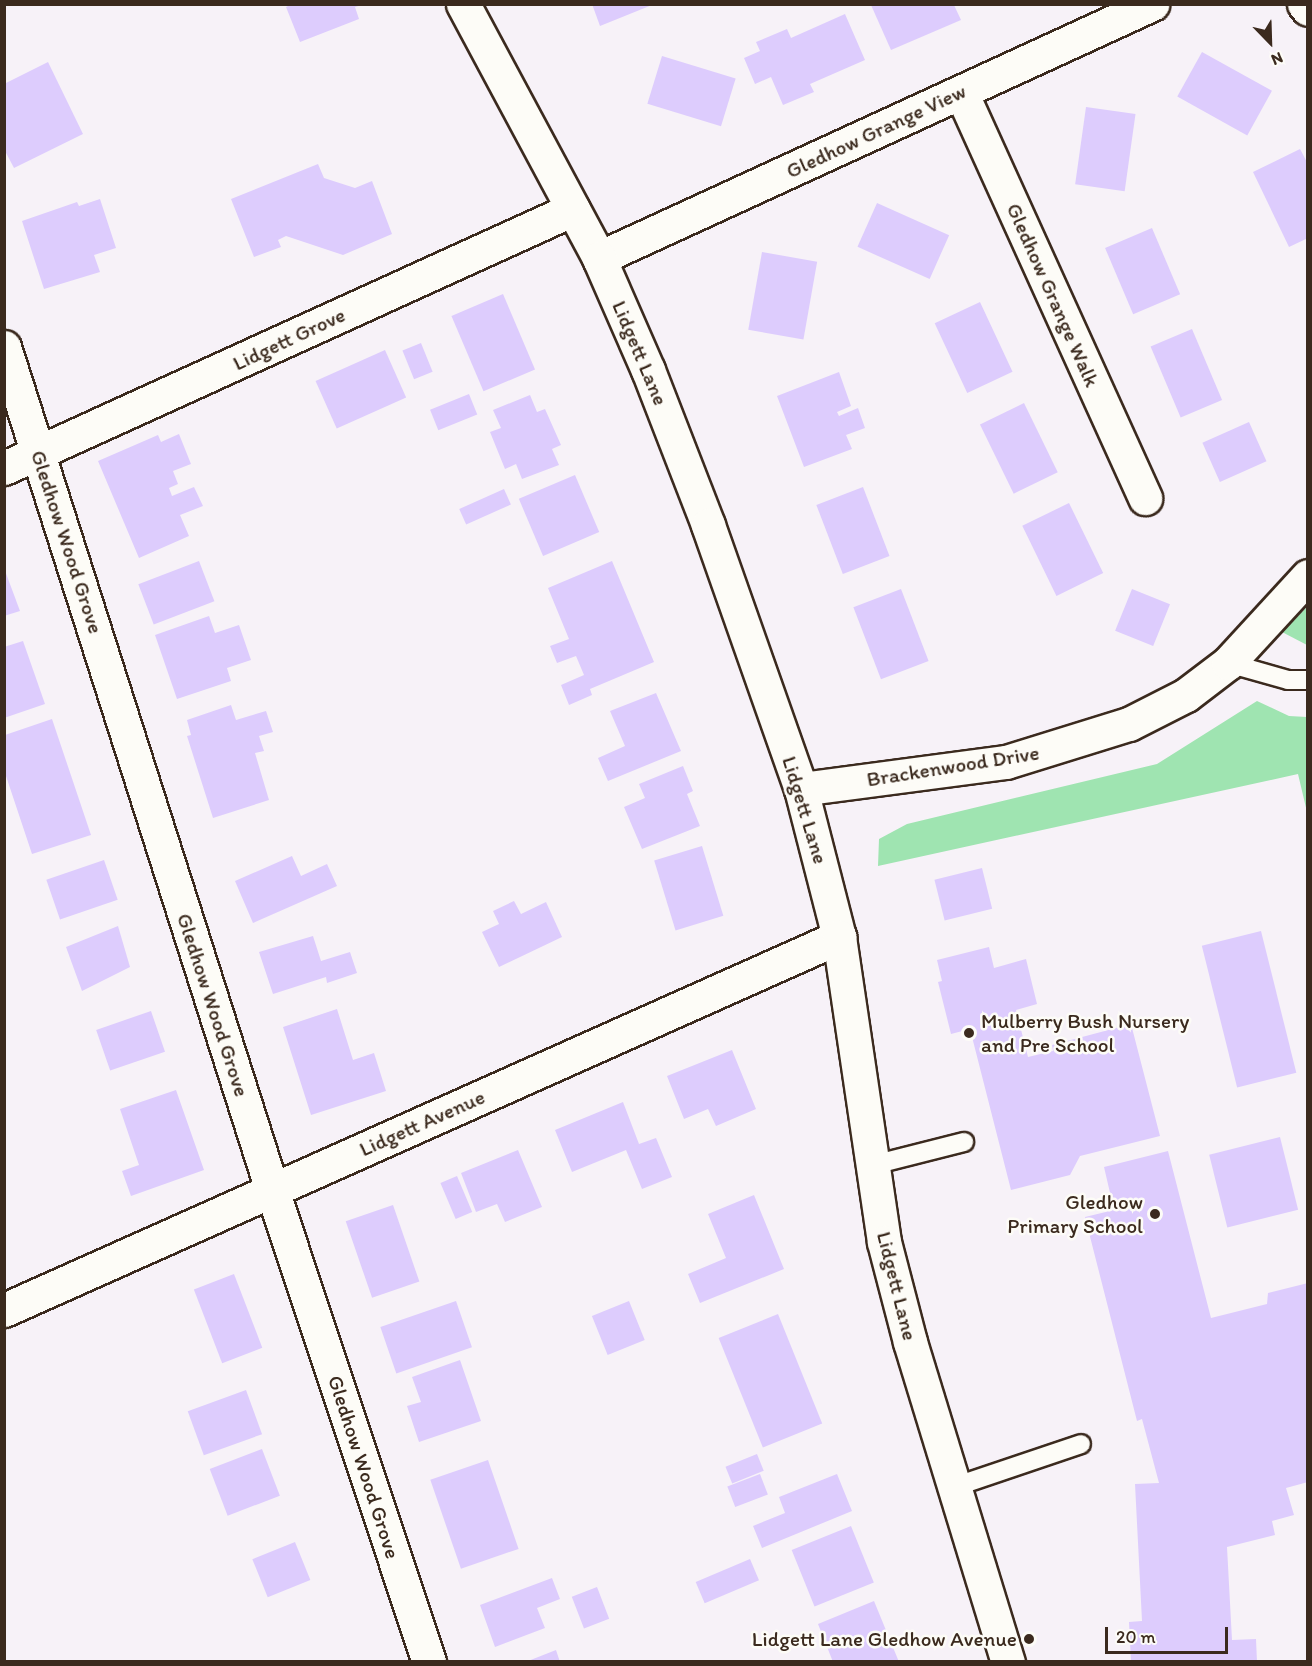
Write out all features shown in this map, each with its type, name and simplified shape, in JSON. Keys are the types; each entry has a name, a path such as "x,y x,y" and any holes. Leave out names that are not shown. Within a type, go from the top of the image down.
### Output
{"street":[{"name":"Lidgett Lane","path":"463,4 599,258 648,370 708,525 801,789 839,937 884,1242 954,1487 1008,1662"},
{"name":"Gledhow Grange View","path":"599,258 1152,4"},
{"path":"1305,4 1308,9"},
{"name":"Gledhow Grange Walk","path":"960,92 1144,498"},
{"name":"Lidgett Grove","path":"4,468 573,209"},
{"name":"Gledhow Wood Grove","path":"4,347 272,1190 429,1662"},
{"name":"Brackenwood Drive","path":"801,789 1006,762 1071,745 1129,724 1176,700 1228,663 1308,576"},
{"name":"Lidgett Avenue","path":"4,1310 839,937"}],"lane":[{"path":"1228,663 1288,680 1308,680"},
{"path":"873,1165 964,1142"},
{"path":"954,1487 1081,1444"}],"green space":[{"path":"1307,607 1307,645 1282,632"},
{"path":"1257,701 1289,716 1307,717 1307,812 1298,774 878,866 879,839 907,824 1157,764"}],"building":[{"path":"292,4 362,5 355,7 359,19 300,42 286,7"},
{"path":"592,4 652,4 652,5 600,26"},
{"path":"871,5 954,5 961,20 891,50"},
{"path":"845,14 865,60 810,84 814,92 783,105 771,77 755,84 744,58 760,51 756,42 787,29 791,38"},
{"path":"1202,52 1272,91 1247,135 1177,97"},
{"path":"662,56 736,79 721,126 647,104"},
{"path":"48,62 83,134 14,168 4,149 4,84"},
{"path":"1086,107 1136,114 1125,191 1075,184"},
{"path":"1300,149 1308,164 1308,238 1289,247 1253,172"},
{"path":"318,164 324,178 355,188 372,181 392,234 343,255 286,236 278,240 281,247 254,257 231,199"},
{"path":"100,199 116,248 94,255 100,272 44,289 22,221 77,202 79,206"},
{"path":"877,203 949,235 930,279 857,247"},
{"path":"1152,228 1180,294 1133,314 1105,248"},
{"path":"762,252 817,262 803,340 748,330"},
{"path":"503,294 535,369 483,391 451,316"},
{"path":"980,302 1013,372 967,393 935,323"},
{"path":"1192,329 1222,400 1181,417 1151,347"},
{"path":"421,343 433,372 414,379 402,350"},
{"path":"385,350 406,398 337,428 316,381"},
{"path":"839,372 851,406 837,412 839,416 858,408 865,428 846,435 852,449 804,467 777,396"},
{"path":"469,394 477,414 438,430 430,410"},
{"path":"530,395 537,412 545,409 561,445 552,449 559,465 522,479 516,464 505,469 490,432 501,428 493,410"},
{"path":"1024,403 1058,472 1014,494 980,424"},
{"path":"1249,422 1266,461 1220,482 1202,443"},
{"path":"179,434 191,464 173,471 178,484 169,488 172,496 194,487 203,506 180,515 189,536 139,558 98,461 158,435 161,442"},
{"path":"575,475 599,532 543,556 519,499"},
{"path":"863,487 890,556 843,574 816,505"},
{"path":"504,489 511,505 466,524 459,509"},
{"path":"1069,503 1103,573 1056,596 1022,526"},
{"path":"199,561 214,601 154,624 138,584"},
{"path":"612,561 654,662 590,689 592,695 569,705 561,685 584,675 576,656 557,663 550,646 569,639 548,588"},
{"path":"4,568 20,611 4,616"},
{"path":"901,589 929,661 881,679 853,607"},
{"path":"1132,589 1170,604 1153,646 1115,631"},
{"path":"209,616 215,633 239,625 251,660 227,668 231,681 177,699 155,635"},
{"path":"23,641 45,704 4,718 4,647"},
{"path":"656,693 681,751 608,781 598,758 625,746 610,711"},
{"path":"231,705 236,720 266,711 273,732 259,736 264,751 255,753 269,800 213,818 187,736 191,735 187,720"},
{"path":"52,719 91,835 32,854 5,773 5,735"},
{"path":"683,766 693,791 687,794 700,826 642,849 624,807 645,798 639,784"},
{"path":"702,846 723,916 676,930 654,861"},
{"path":"292,856 301,876 327,864 337,886 253,923 235,881"},
{"path":"104,860 118,900 60,920 46,880"},
{"path":"982,868 992,909 945,921 934,880"},
{"path":"514,901 521,914 546,902 562,937 499,967 482,932 499,924 493,911"},
{"path":"118,926 130,967 82,991 66,947"},
{"path":"1261,931 1296,1073 1237,1087 1202,946"},
{"path":"313,936 321,961 350,952 357,973 327,983 326,977 273,994 259,952"},
{"path":"989,947 994,968 1026,959 1037,1004 1016,1010 1028,1057 1053,1051 1052,1045 1131,1024 1160,1136 1080,1156 1070,1175 1011,1190 970,1029 951,1034 938,982 942,981 937,960"},
{"path":"337,1009 353,1060 374,1053 386,1091 311,1115 283,1027"},
{"path":"151,1011 165,1052 110,1071 96,1030"},
{"path":"732,1050 756,1109 716,1126 708,1109 684,1119 667,1076"},
{"path":"176,1090 204,1170 131,1196 122,1171 139,1165 120,1109"},
{"path":"623,1102 639,1144 656,1138 672,1177 642,1189 626,1150 572,1172 555,1130"},
{"path":"1280,1137 1298,1210 1227,1227 1209,1155"},
{"path":"518,1150 542,1207 505,1222 497,1204 476,1212 461,1173"},
{"path":"1168,1151 1211,1318 1267,1304 1268,1293 1308,1283 1308,1482 1286,1488 1294,1515 1272,1521 1275,1535 1227,1547 1232,1640 1256,1639 1257,1662 1131,1662 1129,1622 1142,1621 1135,1484 1159,1483 1142,1419 1137,1421 1085,1217 1114,1210 1104,1167"},
{"path":"457,1176 472,1212 456,1219 440,1183"},
{"path":"754,1195 784,1269 700,1303 688,1274 726,1258 708,1214"},
{"path":"393,1205 419,1282 372,1298 346,1221"},
{"path":"234,1274 262,1348 222,1363 194,1289"},
{"path":"456,1301 472,1347 396,1373 380,1327"},
{"path":"629,1301 645,1340 608,1355 592,1316"},
{"path":"778,1314 822,1423 763,1447 719,1338"},
{"path":"460,1360 481,1421 419,1442 407,1406 421,1402 412,1377"},
{"path":"246,1390 262,1434 204,1455 188,1411"},
{"path":"262,1449 280,1496 228,1516 210,1469"},
{"path":"757,1454 764,1471 732,1483 725,1467"},
{"path":"488,1460 519,1549 461,1569 430,1480"},
{"path":"760,1474 768,1495 735,1507 727,1487"},
{"path":"837,1474 852,1511 762,1548 753,1526 785,1513 779,1497"},
{"path":"851,1526 874,1583 815,1607 792,1550"},
{"path":"295,1542 310,1580 268,1597 252,1559"},
{"path":"750,1559 759,1580 705,1603 696,1582"},
{"path":"552,1578 560,1599 537,1608 545,1628 495,1647 480,1605"},
{"path":"597,1587 609,1619 584,1628 572,1597"},
{"path":"874,1601 899,1662 833,1662 818,1624"},
{"path":"556,1650 560,1662 528,1662 528,1661"}],"place":[{"name":"Mulberry Bush Nursery and Pre School","path":"969,1033"},
{"name":"Gledhow Primary School","path":"1155,1214"},
{"name":"Lidgett Lane Gledhow Avenue","path":"1029,1639"}]}
